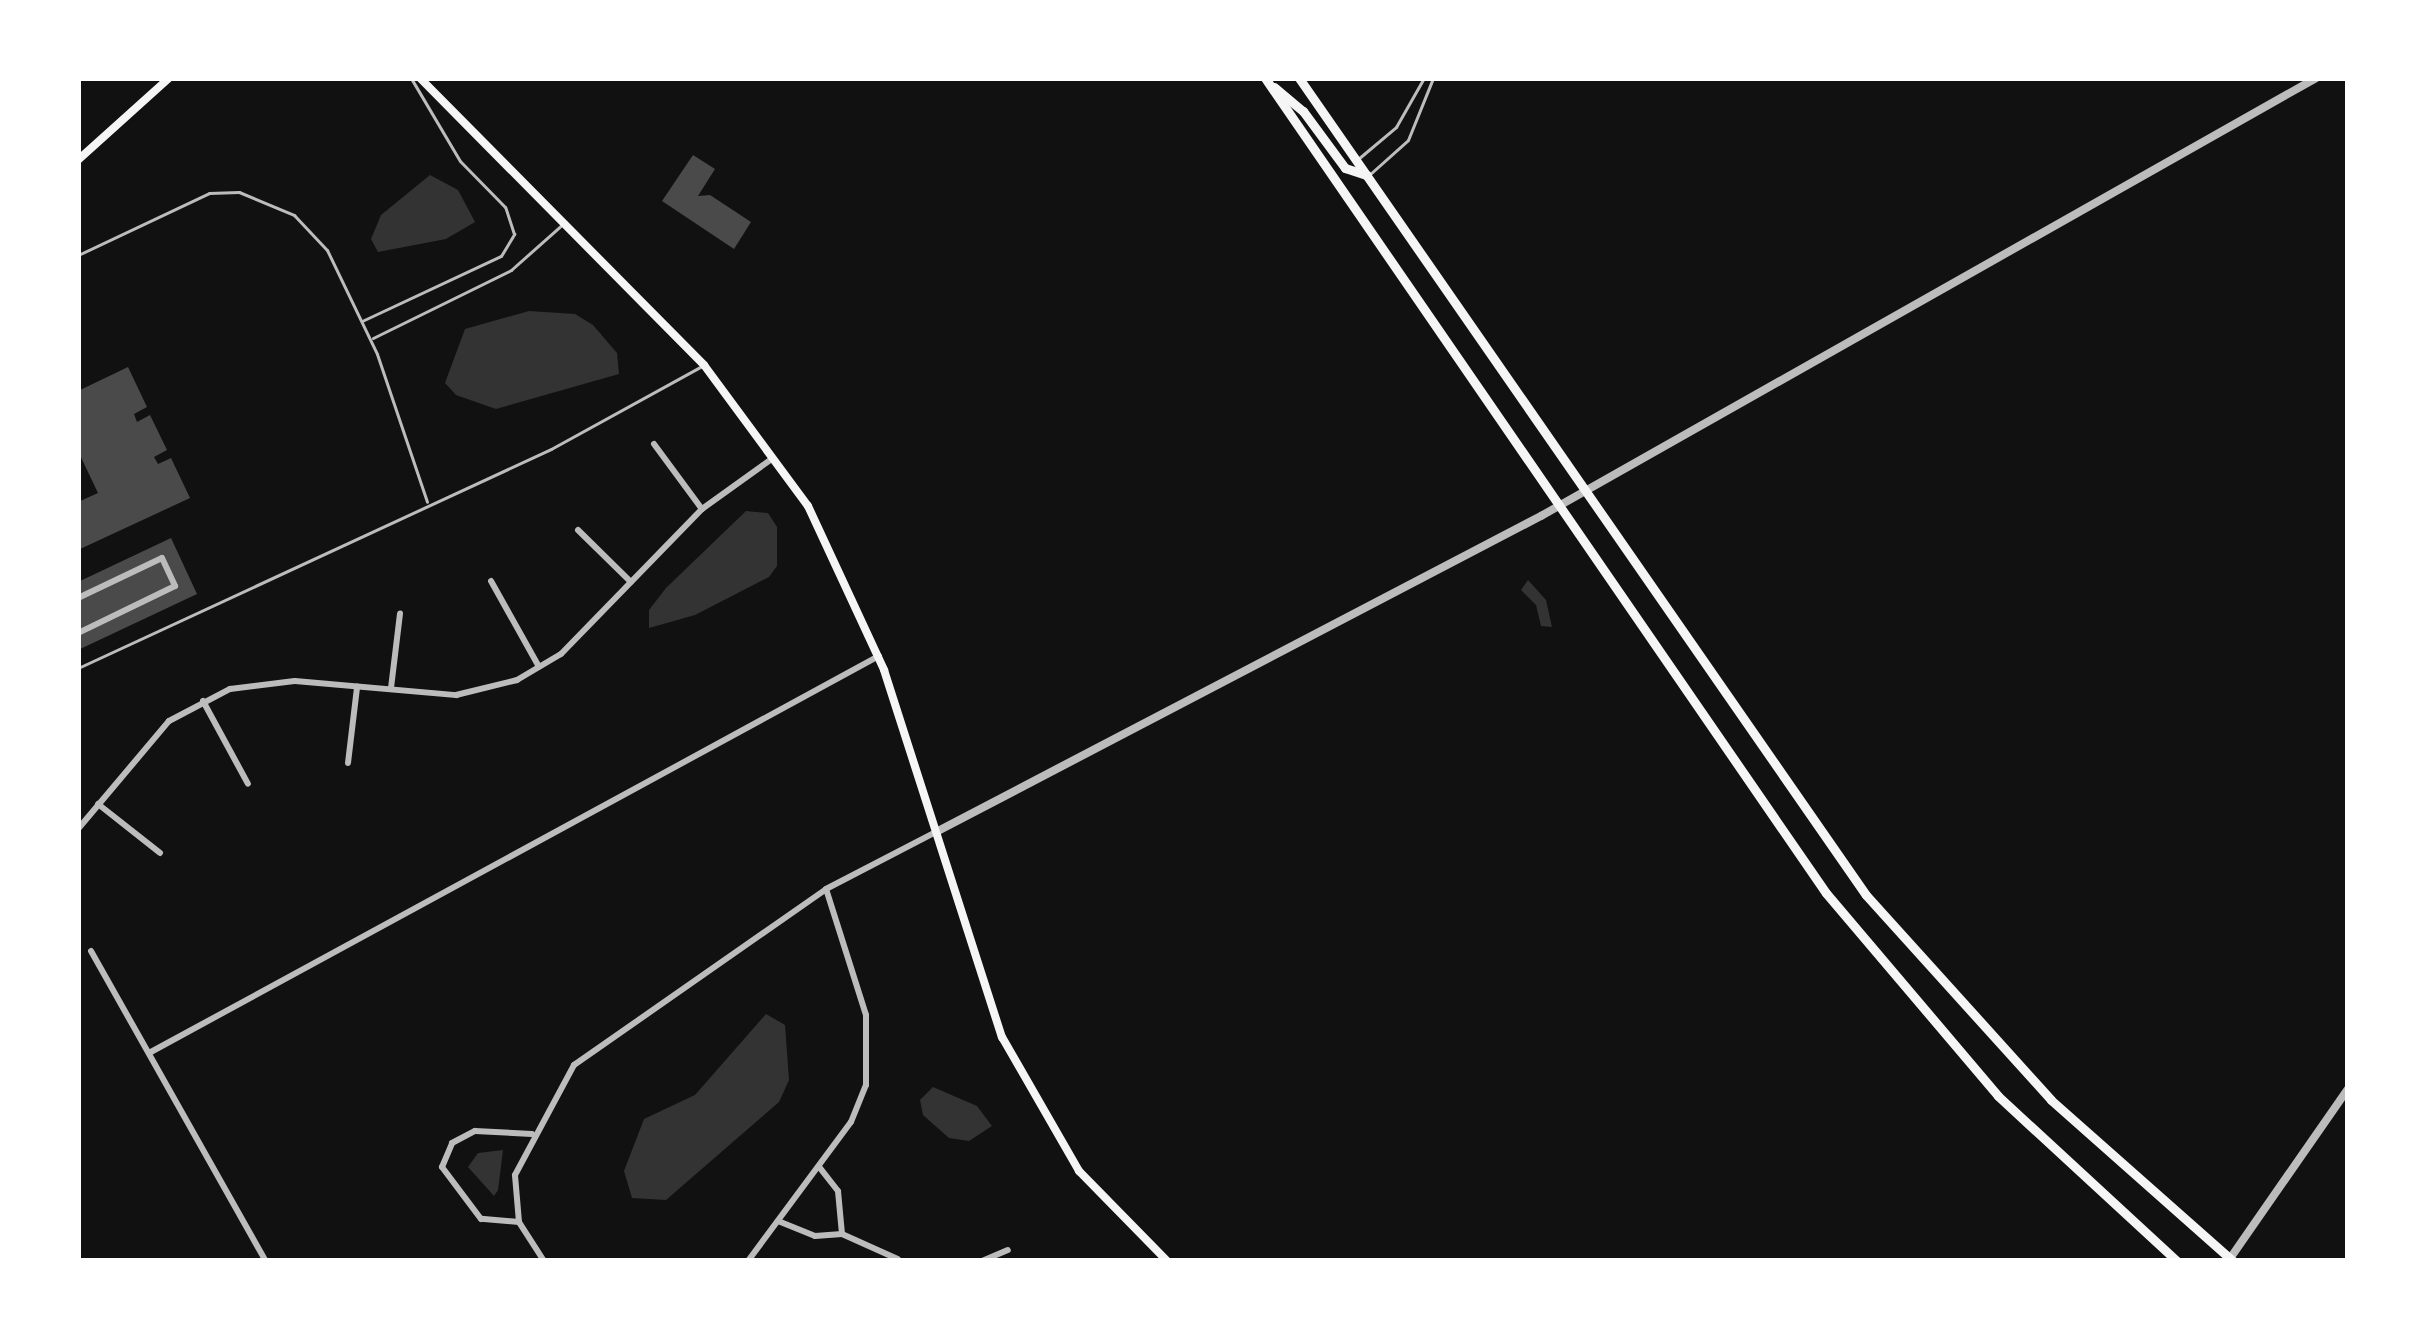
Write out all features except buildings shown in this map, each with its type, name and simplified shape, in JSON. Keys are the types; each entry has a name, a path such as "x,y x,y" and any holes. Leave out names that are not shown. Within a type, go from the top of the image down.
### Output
{"main road":[{"path":"78,160 169,78"},
{"path":"420,78 704,365 776,456 846,575 879,656 994,1015 1032,1101 1088,1183 1163,1260"},
{"path":"1299,78 1583,489 1918,959 2051,1100 2231,1260"},
{"path":"1267,81 1303,111 1345,168 1367,176"},
{"path":"1267,81 1558,506 1889,972 2010,1109 2177,1261"}],"street":[{"path":"544,1261 519,1222 515,1175 532,1134 588,1053 826,890 1558,506 2316,78"},
{"path":"654,444 702,509"},
{"path":"78,829 156,733 203,701 264,681 481,692 539,669 632,583 702,509 776,456"},
{"path":"578,530 632,583"},
{"path":"78,598 162,558 175,586 78,632"},
{"path":"491,581 539,669"},
{"path":"391,689 400,614"},
{"path":"149,1053 879,656"},
{"path":"348,763 358,687"},
{"path":"203,701 248,784"},
{"path":"98,804 160,853"},
{"path":"748,1261 856,1112 870,1061 866,1015 826,890"},
{"path":"91,951 266,1261"},
{"path":"2231,1260 2348,1089"},
{"path":"519,1222 481,1219 442,1167 452,1143 475,1131 532,1134"},
{"path":"819,1166 838,1191 842,1234"},
{"path":"778,1221 815,1236 842,1234 898,1259"},
{"path":"982,1261 1008,1250"}],"lane":[{"path":"361,321 502,256 514,234 505,207 455,154 410,78"},
{"path":"1356,160 1387,139 1424,78"},
{"path":"1367,176 1408,140 1433,78"},
{"path":"78,255 209,193 239,192 281,207 312,230 361,321 428,503"},
{"path":"370,340 493,280 565,222"},
{"path":"78,668 551,449 704,365"}],"shaded area":[{"path":"430,175 458,190 475,222 446,239 378,252 371,239 381,215"},
{"path":"529,311 575,314 593,325 617,353 619,374 496,409 456,395 445,383 465,329"},
{"path":"746,511 768,513 777,527 777,566 769,577 695,615 649,628 649,610 666,588"},
{"path":"1528,580 1546,600 1552,627 1541,626 1536,605 1521,590"},
{"path":"766,1014 785,1025 789,1080 779,1102 666,1200 632,1198 624,1171 644,1119 695,1095"},
{"path":"933,1087 977,1106 992,1126 969,1141 949,1138 923,1115 920,1100"},
{"path":"503,1150 494,1196 468,1167 478,1153"}]}
